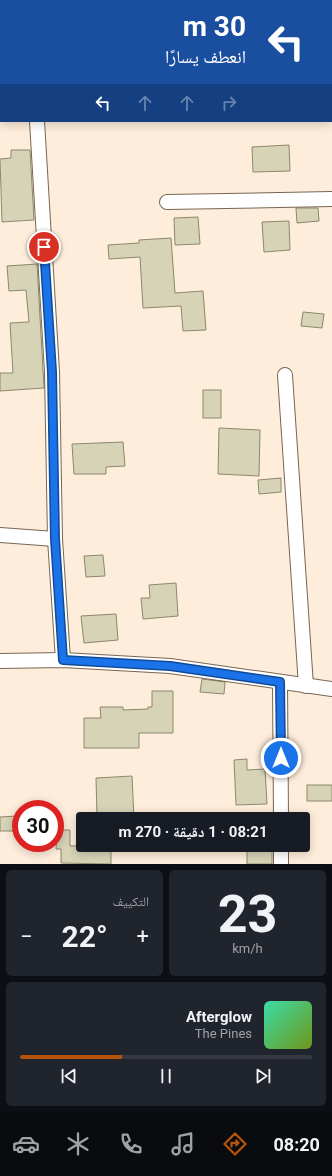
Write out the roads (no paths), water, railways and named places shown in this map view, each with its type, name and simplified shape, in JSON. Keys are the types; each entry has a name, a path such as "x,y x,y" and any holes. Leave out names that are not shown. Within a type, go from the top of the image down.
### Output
{"street":[{"path":"37,122 52,372 55,539 63,660"},
{"path":"168,202 332,199"},
{"path":"285,375 306,686"},
{"path":"0,535 55,539"},
{"path":"0,661 63,660 170,666 332,689"},
{"path":"280,682 281,812"},
{"path":"281,852 281,864"}]}
